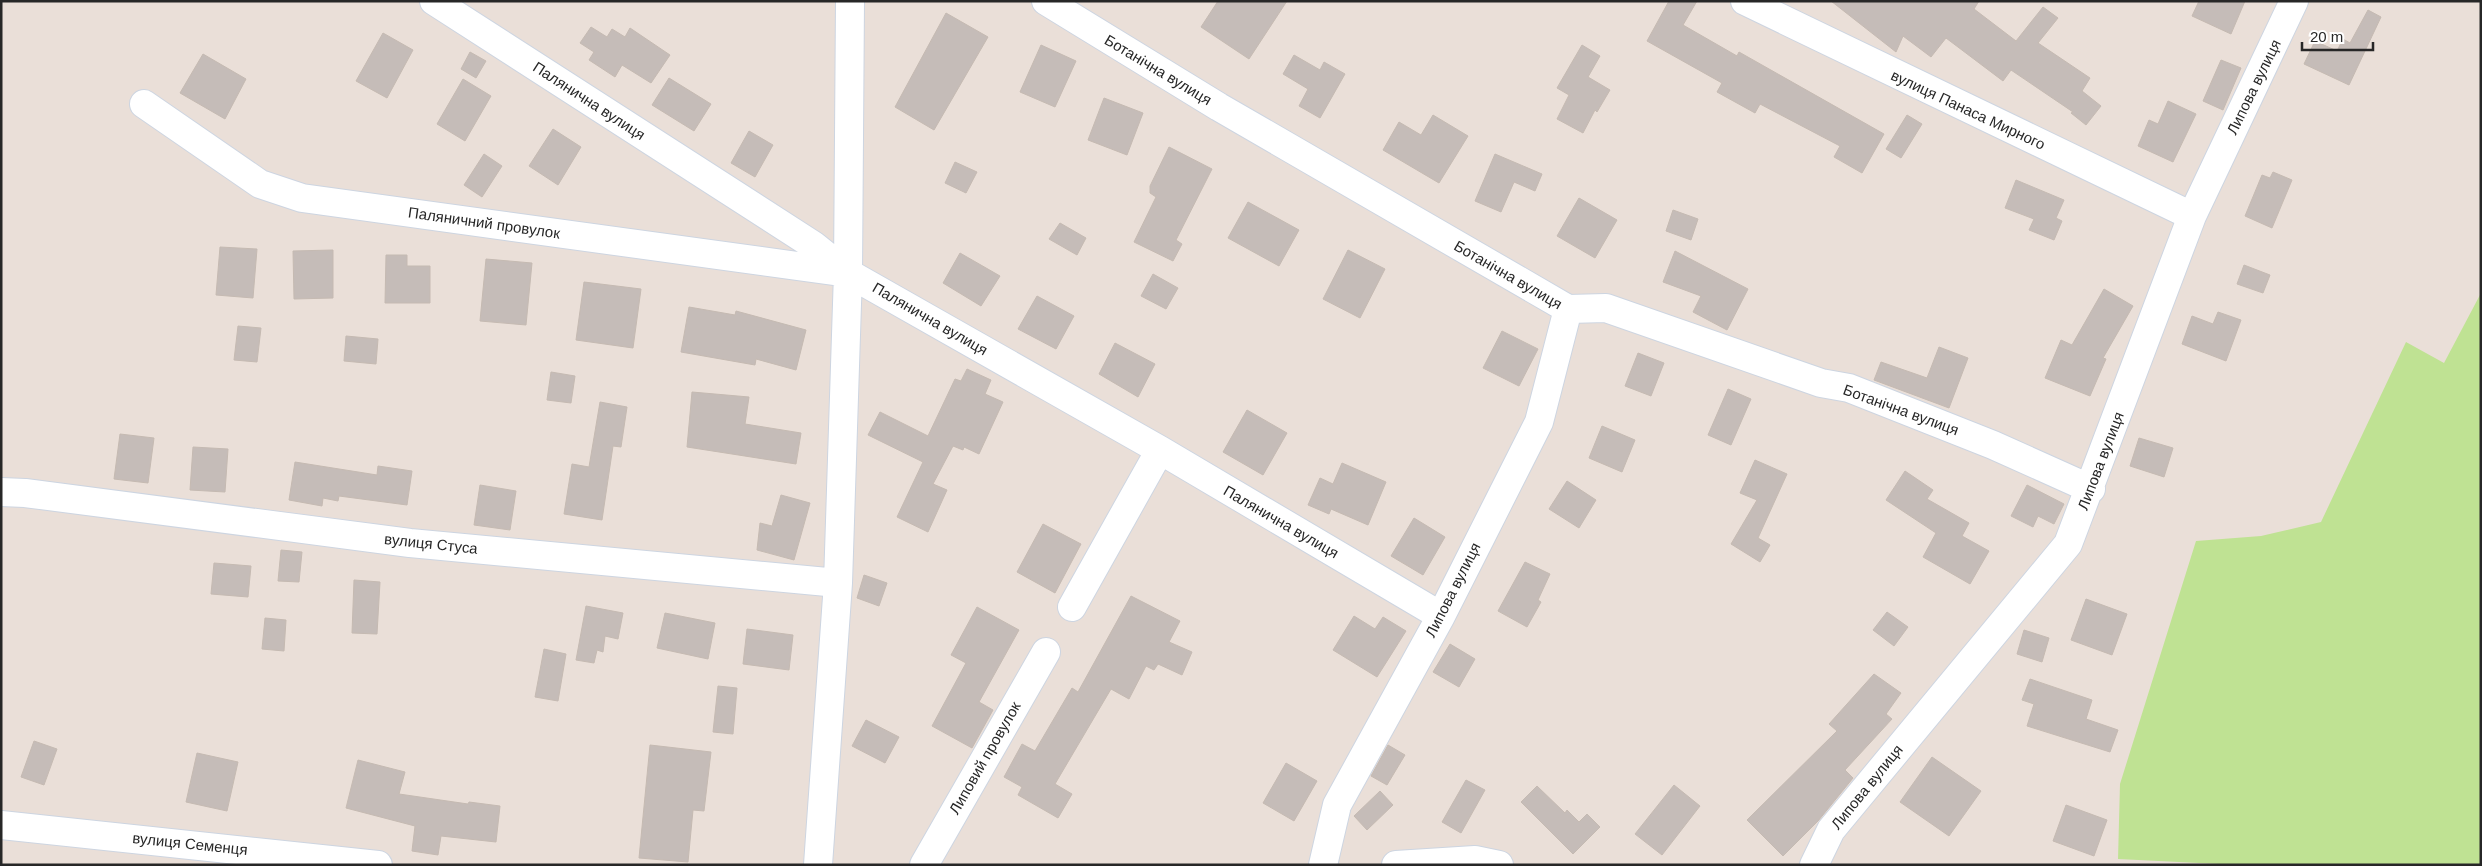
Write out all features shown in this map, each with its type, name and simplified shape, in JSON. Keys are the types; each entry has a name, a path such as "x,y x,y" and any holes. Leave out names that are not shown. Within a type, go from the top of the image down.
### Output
{"street":[{"name":"Палянична вулиця","path":"434,1 813,245 848,273 1160,450 1441,616"},
{"path":"818,865 838,583 848,273 850,1"},
{"name":"Ботанічна вулиця","path":"1046,1 1219,107 1568,309 1606,308 1821,383 1849,388 1992,444 2091,489"},
{"name":"вулиця Панаса Мирного","path":"1745,1 2192,216"},
{"name":"Липова вулиця","path":"1814,865 1831,830 2068,544 2091,489 2192,216 2294,1"},
{"name":"Паляничний провулок","path":"144,104 260,184 302,198 848,273"},
{"name":"Липова вулиця","path":"1323,865 1337,805 1441,616 1539,422 1568,309"},
{"path":"1072,607 1160,450"},
{"name":"вулиця Стуса","path":"13,493 410,543 838,583"},
{"name":"Липовий провулок","path":"924,865 1046,652"},
{"name":"вулиця Семенця","path":"1,825 378,865"},
{"path":"1396,865 1475,860 1499,865"}],"green space":[{"path":"2481,293 2481,865 2240,865 2118,859 2120,784 2196,541 2261,536 2321,522 2406,342 2444,363"}],"building":[{"path":"1218,1 1287,1 1249,59 1201,27"},
{"path":"1669,1 1697,1 1683,25 1737,56 1739,52 1884,134 1862,173 1834,157 1840,146 1760,104 1755,113 1717,92 1722,83 1647,41"},
{"path":"1831,1 1979,1 1974,9 2016,41 2043,7 2058,18 2038,43 2090,78 2082,91 2101,106 2086,125 2071,113 2073,112 2011,70 2003,81 1946,38 1931,57 1903,36 1896,52"},
{"path":"2199,1 2245,1 2231,34 2192,16"},
{"path":"2368,10 2381,17 2349,85 2304,64 2315,41 2337,51 2343,39 2350,43"},
{"path":"946,13 988,37 934,130 895,107"},
{"path":"591,27 607,37 612,29 625,37 630,28 670,55 651,83 622,65 615,77 589,60 594,52 580,43"},
{"path":"383,33 413,50 387,98 356,81"},
{"path":"1041,45 1076,61 1055,107 1020,92"},
{"path":"1582,45 1600,56 1588,77 1610,90 1597,112 1595,110 1583,133 1557,119 1569,95 1557,88"},
{"path":"470,52 486,61 476,78 461,69"},
{"path":"203,54 246,79 225,119 180,93"},
{"path":"1294,55 1320,70 1324,62 1345,74 1320,118 1299,106 1308,89 1283,74"},
{"path":"2221,60 2241,68 2223,110 2203,101"},
{"path":"669,78 711,104 694,131 652,105"},
{"path":"463,79 491,96 465,141 437,124"},
{"path":"1104,98 1143,113 1127,155 1088,140"},
{"path":"2168,101 2196,114 2173,162 2138,146 2149,120 2158,124"},
{"path":"1433,115 1468,136 1439,183 1383,150 1399,122 1421,135"},
{"path":"1907,115 1922,124 1901,158 1886,149"},
{"path":"553,129 581,147 558,185 529,166"},
{"path":"749,131 773,145 755,177 731,163"},
{"path":"1169,147 1212,169 1176,240 1182,244 1173,261 1134,242 1156,197 1150,193 1150,186"},
{"path":"484,154 502,166 482,197 464,185"},
{"path":"1495,154 1542,174 1535,191 1514,182 1501,212 1475,201"},
{"path":"955,162 977,172 966,193 945,183"},
{"path":"2273,172 2292,180 2272,228 2245,216 2262,175 2270,178"},
{"path":"2016,180 2064,200 2056,218 2062,221 2054,240 2029,230 2034,219 2005,208"},
{"path":"1579,198 1617,220 1595,258 1557,236"},
{"path":"1248,202 1299,230 1279,266 1228,238"},
{"path":"1673,210 1698,219 1691,240 1666,231"},
{"path":"1060,223 1086,238 1077,255 1049,239"},
{"path":"220,247 257,249 253,298 216,295"},
{"path":"333,250 333,298 294,299 293,251"},
{"path":"1348,250 1385,269 1360,318 1323,299"},
{"path":"1675,251 1748,289 1727,330 1693,312 1701,296 1663,282"},
{"path":"960,253 1000,276 981,306 943,283"},
{"path":"386,255 407,255 407,266 430,266 430,303 385,303"},
{"path":"486,259 532,263 526,325 480,321"},
{"path":"2244,265 2270,275 2263,293 2237,284"},
{"path":"1153,274 1178,288 1166,309 1141,296"},
{"path":"584,282 641,289 633,348 576,340"},
{"path":"2104,289 2133,306 2103,358 2106,359 2090,396 2045,378 2061,340 2072,345"},
{"path":"1037,296 1074,316 1056,349 1018,329"},
{"path":"689,307 735,315 736,311 806,330 796,370 756,359 755,365 681,352"},
{"path":"2218,312 2241,320 2226,361 2182,344 2192,316 2213,324"},
{"path":"238,326 261,328 257,362 234,360"},
{"path":"1502,331 1538,349 1519,386 1483,368"},
{"path":"346,336 378,339 376,364 344,361"},
{"path":"1115,343 1155,364 1138,397 1099,374"},
{"path":"1939,347 1968,358 1949,408 1874,380 1881,362 1927,378"},
{"path":"1638,353 1664,363 1651,396 1625,386"},
{"path":"967,369 991,380 985,394 1003,402 979,454 964,447 963,450 953,446 933,484 947,490 928,532 897,517 923,462 868,435 880,412 928,436 955,379 961,381"},
{"path":"551,372 575,376 571,403 547,400"},
{"path":"1728,389 1751,399 1731,445 1708,435"},
{"path":"692,392 749,397 745,424 801,433 796,464 687,447"},
{"path":"600,402 627,407 621,447 613,446 602,520 564,514 572,464 589,467"},
{"path":"1247,410 1287,433 1263,475 1223,452"},
{"path":"1602,426 1635,440 1622,472 1589,458"},
{"path":"120,434 154,438 148,483 114,479"},
{"path":"2139,438 2173,448 2164,477 2130,466"},
{"path":"193,447 228,449 225,492 190,490"},
{"path":"1755,460 1787,474 1758,538 1770,545 1760,562 1731,544 1757,500 1740,493"},
{"path":"295,462 377,475 378,466 412,471 407,505 339,496 338,501 323,498 322,506 289,500"},
{"path":"1342,463 1386,482 1368,525 1331,509 1329,514 1308,505 1320,478 1333,484"},
{"path":"1905,471 1933,490 1927,499 1969,523 1962,536 1989,551 1970,584 1923,557 1936,533 1886,500"},
{"path":"1567,481 1596,500 1579,528 1549,509"},
{"path":"480,485 516,491 510,530 474,525"},
{"path":"2027,485 2064,504 2054,524 2038,516 2033,527 2011,516"},
{"path":"781,495 810,503 794,560 757,550 760,523 772,526"},
{"path":"1414,518 1445,537 1423,575 1391,556"},
{"path":"1043,524 1081,544 1055,593 1017,572"},
{"path":"281,550 302,552 299,582 278,581"},
{"path":"1525,562 1550,574 1538,600 1541,602 1527,627 1498,611"},
{"path":"214,563 251,566 248,597 211,594"},
{"path":"864,575 887,583 879,606 857,598"},
{"path":"354,580 380,582 377,634 352,633"},
{"path":"1131,596 1180,621 1169,642 1192,652 1182,675 1158,664 1154,670 1146,666 1129,699 1111,689 1055,784 1072,794 1058,818 1018,795 1022,787 1004,777 1022,744 1035,751 1072,688 1078,692"},
{"path":"2086,599 2127,614 2112,655 2071,640"},
{"path":"586,606 623,613 618,639 605,636 603,652 597,650 594,663 576,660"},
{"path":"977,607 1019,630 979,702 993,710 972,748 932,726 966,663 951,655"},
{"path":"1887,612 1908,627 1894,646 1873,630"},
{"path":"665,613 715,623 708,659 657,648"},
{"path":"1354,616 1375,629 1383,617 1406,631 1377,677 1333,650"},
{"path":"265,618 286,620 284,651 262,649"},
{"path":"747,629 793,635 789,670 743,664"},
{"path":"2024,630 2049,638 2042,662 2017,654"},
{"path":"1450,644 1475,659 1459,687 1433,672"},
{"path":"544,649 566,654 558,701 535,697"},
{"path":"1874,674 1901,693 1886,714 1892,719 1845,770 1853,778 1818,821 1783,856 1747,820 1837,731 1829,724"},
{"path":"2030,679 2092,700 2086,719 2118,730 2110,752 2027,726 2034,704 2022,700"},
{"path":"718,686 737,688 733,734 713,732"},
{"path":"866,720 899,737 885,763 852,746"},
{"path":"34,741 57,749 44,785 21,777"},
{"path":"650,745 711,752 704,811 693,810 688,862 639,858"},
{"path":"1388,745 1405,755 1387,785 1371,776"},
{"path":"197,753 238,762 227,811 186,802"},
{"path":"1932,757 1981,791 1949,836 1900,802"},
{"path":"358,760 405,772 399,794 468,804 469,802 500,806 496,842 441,836 438,855 412,851 415,826 346,808"},
{"path":"1286,763 1317,781 1294,821 1263,803"},
{"path":"1466,780 1485,790 1461,833 1442,822"},
{"path":"1674,785 1700,806 1662,855 1635,834"},
{"path":"1537,786 1565,813 1567,810 1579,822 1587,814 1600,827 1573,854 1521,802"},
{"path":"1380,791 1393,805 1367,830 1354,816"},
{"path":"2066,805 2107,820 2094,856 2053,841"}]}
